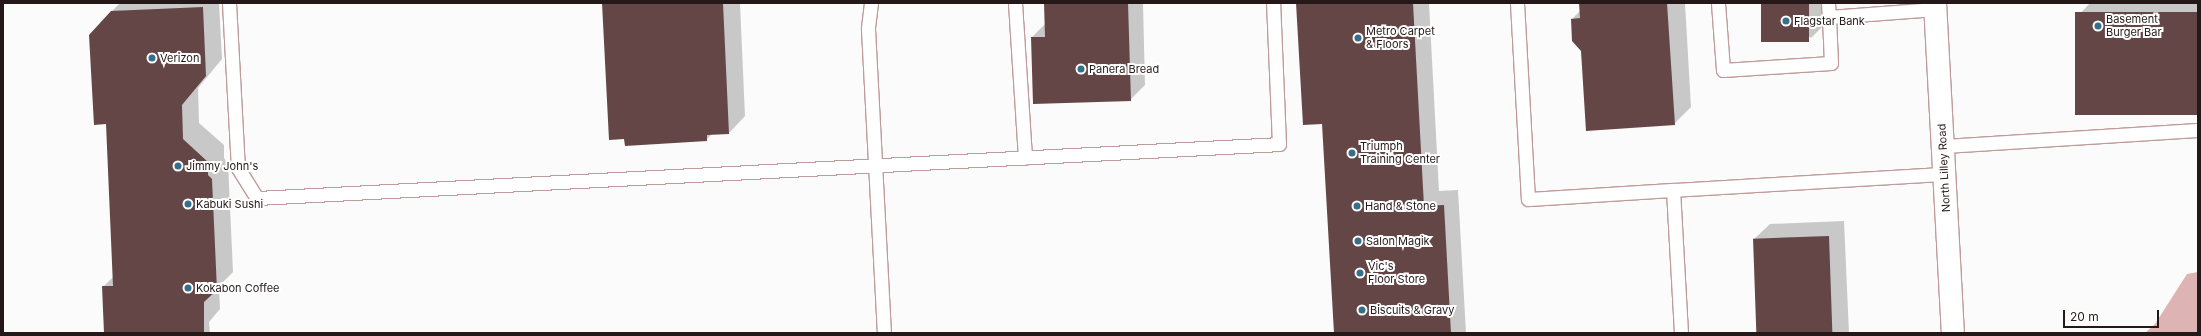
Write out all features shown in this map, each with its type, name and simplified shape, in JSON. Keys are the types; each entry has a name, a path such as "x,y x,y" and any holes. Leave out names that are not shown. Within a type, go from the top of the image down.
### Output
{"street":[{"name":"North Lilley Road","path":"1935,6 1953,333"}],"lane":[{"path":"229,3 238,168 257,198 874,167 1279,144 1273,3"},
{"path":"863,3 868,29 874,167 884,333"},
{"path":"868,29 871,3"},
{"path":"1015,3 1025,158"},
{"path":"1517,3 1528,199 1944,174"},
{"path":"1718,3 1723,70 1831,63 1828,3"},
{"path":"1829,17 1935,6"},
{"path":"1943,146 2198,130"},
{"path":"1673,190 1681,333"}],"shaded area":[{"path":"2198,272 2198,333 2145,333 2155,324 2187,274"}],"building":[{"path":"602,3 723,3 729,134 707,135 707,141 625,146 624,139 609,140"},
{"name":"Panera Bread","path":"1044,3 1128,3 1131,101 1033,104 1031,37 1045,37"},
{"path":"1296,3 1413,3 1424,206 1444,205 1451,333 1334,333 1322,124 1303,125"},
{"path":"1579,3 1667,3 1675,125 1586,131 1581,51 1572,41 1571,19 1580,18"},
{"name":"Flagstar Bank","path":"1761,3 1809,3 1809,42 1761,42"},
{"path":"203,7 206,76 182,105 183,139 208,162 208,175 212,179 217,290 204,302 204,333 104,333 102,286 113,286 106,124 94,125 89,35 111,11"},
{"path":"2075,12 2198,12 2198,115 2075,115"},
{"path":"1829,236 1832,333 1756,333 1753,239"}],"place":[{"name":"Flagstar Bank","path":"1786,21"},
{"name":"Basement Burger Bar","path":"2098,26"},
{"name":"Metro Carpet & Floors","path":"1358,38"},
{"name":"Verizon","path":"152,58"},
{"name":"Panera Bread","path":"1081,69"},
{"name":"Triumph Training Center","path":"1352,153"},
{"name":"Jimmy John's","path":"178,166"},
{"name":"Kabuki Sushi","path":"188,204"},
{"name":"Hand & Stone","path":"1357,206"},
{"name":"Salon Magik","path":"1358,241"},
{"name":"Vic's Floor Store","path":"1360,273"},
{"name":"Kokabon Coffee","path":"188,288"},
{"name":"Biscuits & Gravy","path":"1362,310"}]}
